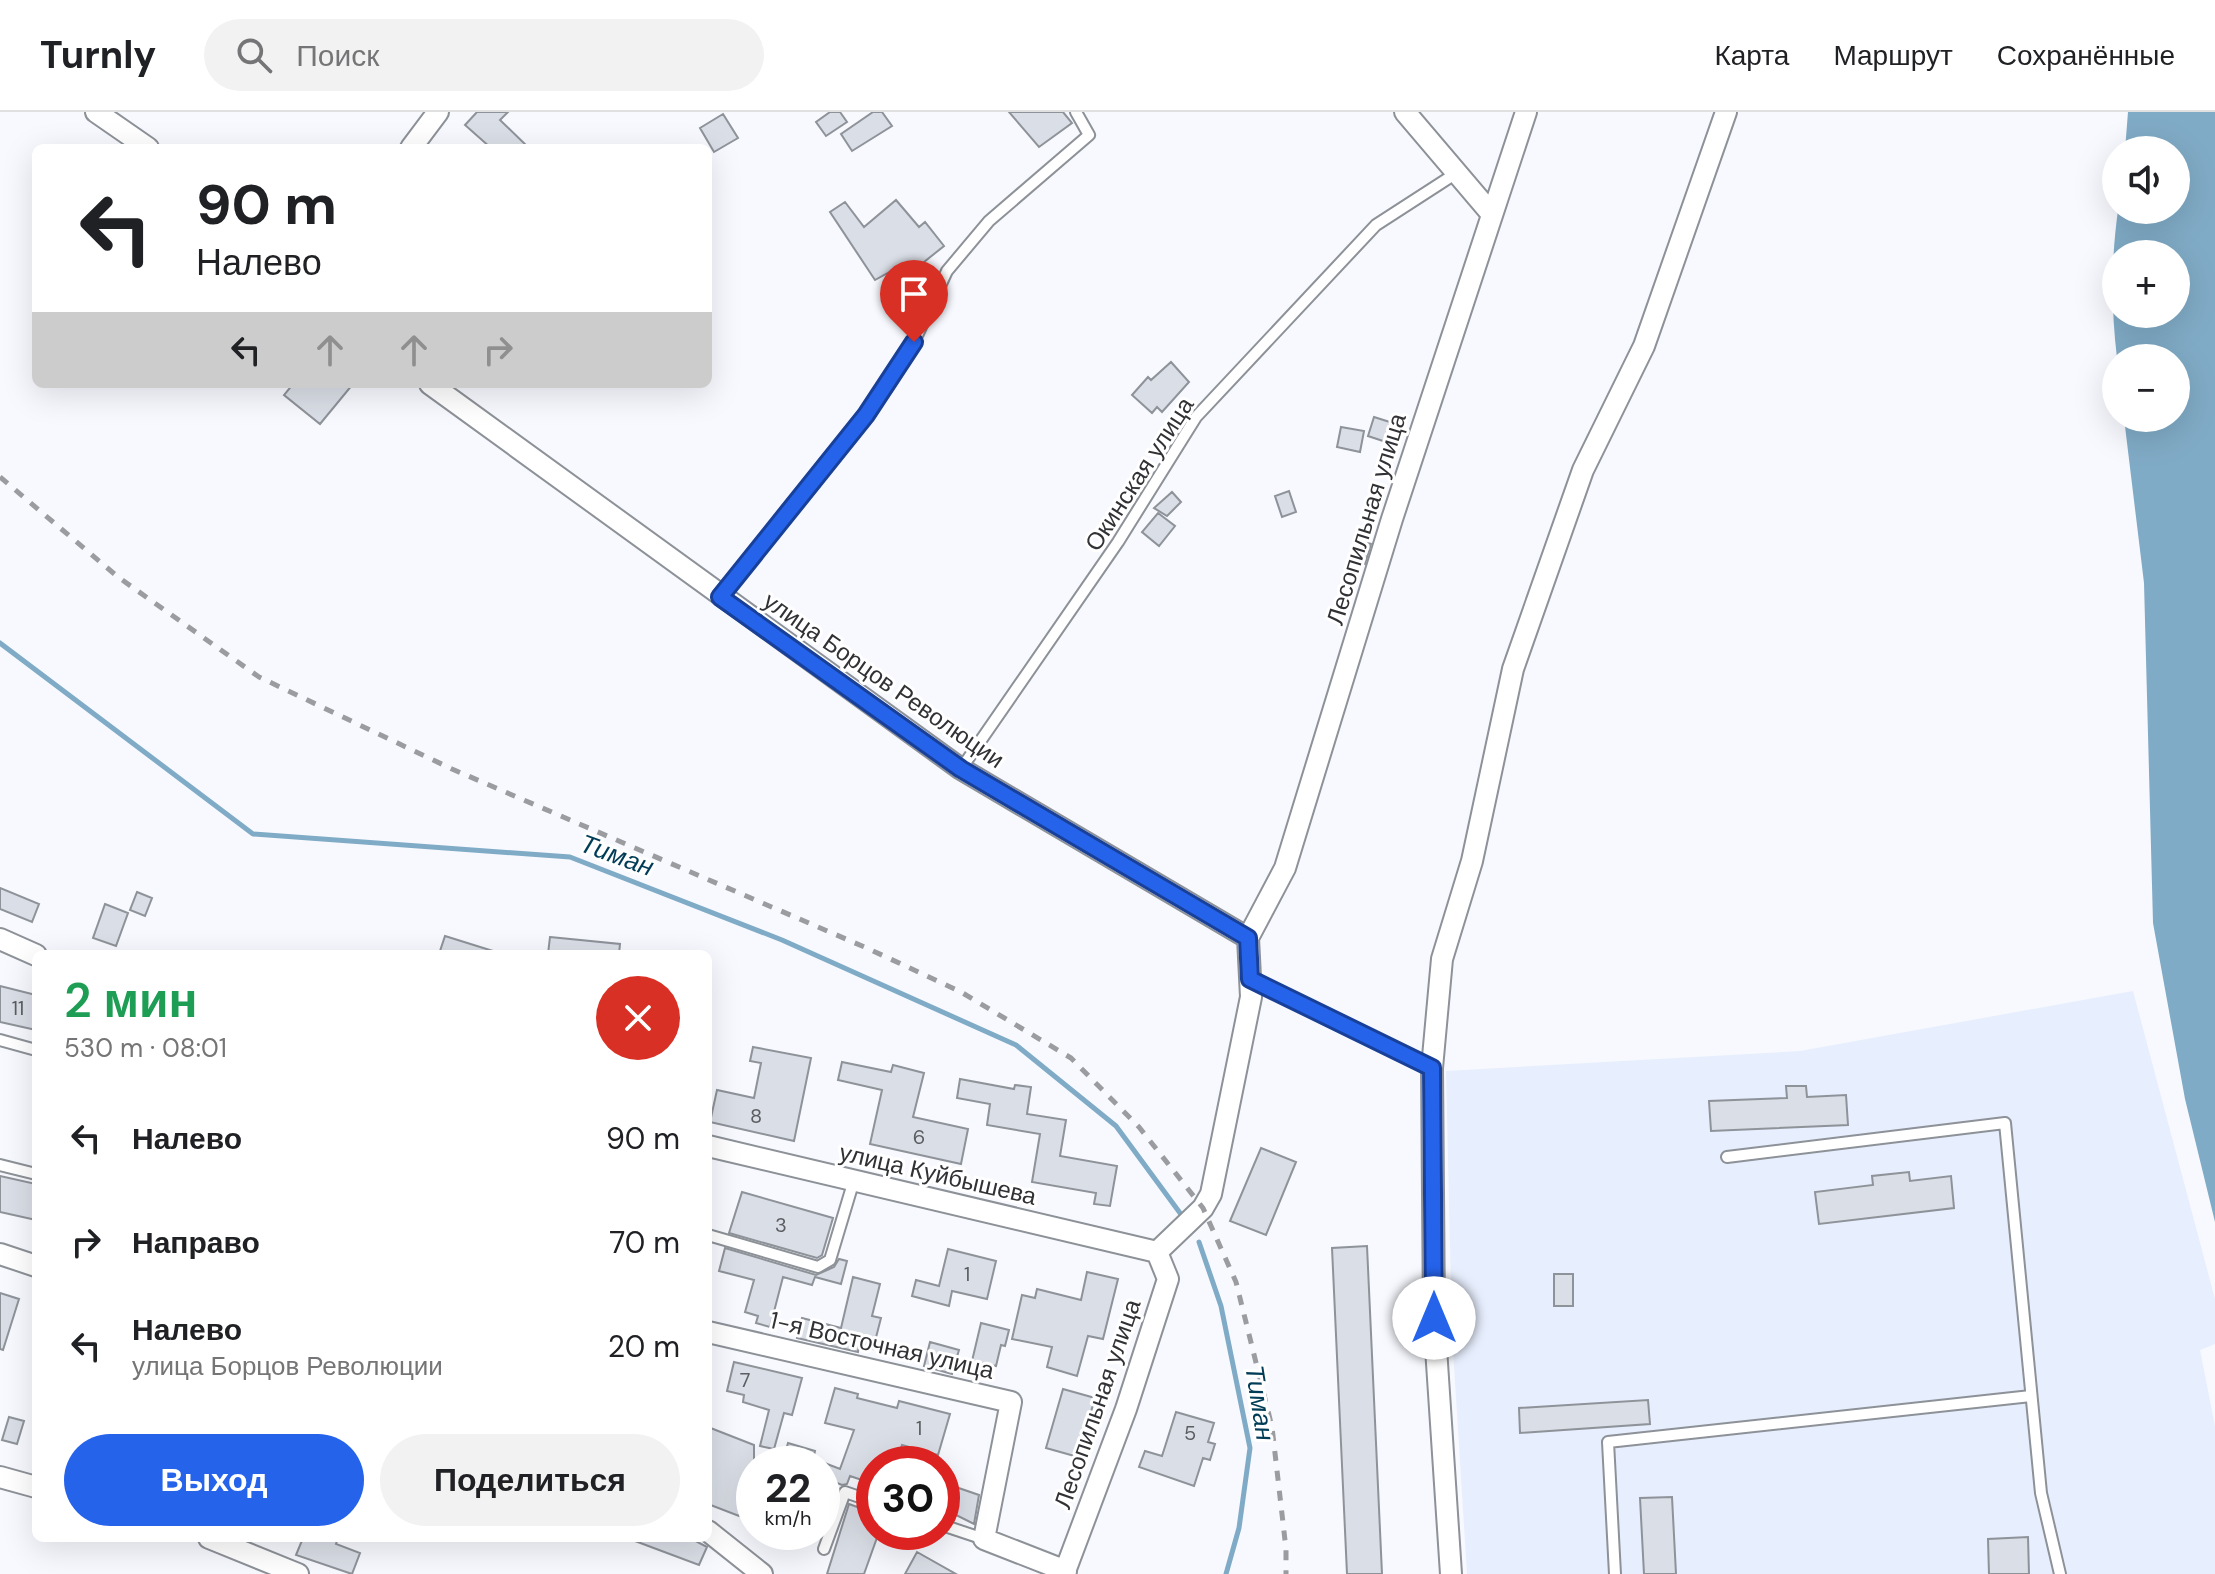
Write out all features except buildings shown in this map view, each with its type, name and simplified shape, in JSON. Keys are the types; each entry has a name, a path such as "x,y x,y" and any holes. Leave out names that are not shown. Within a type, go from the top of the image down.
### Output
{"street":[{"path":"96,112 142,144"},
{"path":"414,144 438,112"},
{"path":"1405,112 1490,212"},
{"name":"Лесопильная улица","path":"1248,938 1285,868 1490,212 1526,112"},
{"path":"1451,1574 1434,1318 1432,1068 1442,959 1472,861 1513,669 1583,470 1644,346 1726,112"},
{"name":"улица Борцов Революции","path":"435,388 961,769 1248,938"},
{"path":"1157,1252 1203,1208 1211,1194 1251,997 1248,938"},
{"path":"0,939 32,953"},
{"name":"улица Куйбышева","path":"712,1147 1157,1252"},
{"name":"Лесопильная улица","path":"1065,1572 1126,1409 1168,1279 1157,1252"},
{"path":"0,1254 32,1265"},
{"name":"1-я Восточная улица","path":"712,1333 1011,1402 984,1539"},
{"path":"0,1477 32,1486"},
{"path":"712,1534 762,1574"},
{"path":"984,1539 1065,1572"},
{"path":"219,1542 298,1574"}],"lane":[{"path":"720,597 866,415 914,342 947,271 989,221 1089,135 1076,112"},
{"name":"Окинская улица","path":"961,769 1118,542 1196,417 1376,225 1458,172"},
{"path":"1250,979 1432,1068"},
{"path":"0,1040 32,1049"},
{"path":"1727,1157 2005,1123 2041,1493 2060,1574"},
{"path":"0,1165 32,1173"},
{"path":"712,1236 818,1267 830,1260 854,1180"},
{"path":"1615,1574 1608,1442 2031,1396"},
{"path":"840,1506 845,1492 856,1496"},
{"path":"960,1531 984,1539"}],"shaded area":[{"path":"2133,991 2215,1299 2215,1344 2200,1350 2215,1426 2215,1574 1467,1574 1452,1334 1446,1071 1800,1051"}],"water":[{"path":"2128,112 2215,112 2215,1222 2185,1099 2153,923 2144,583 2126,432 2190,432 2190,344 2116,344 2115,328 2190,328 2190,240 2115,240 2116,224 2190,224 2190,136 2126,136"}],"waterway":[{"name":"Тиман","path":"0,643 253,834 570,857 782,940 1016,1045 1116,1126 1180,1213"},
{"name":"Тиман","path":"1199,1242 1221,1306 1250,1448 1239,1528 1226,1574"}],"railway":[{"path":"0,477 118,577 259,677 452,769 869,949 961,992 1071,1058 1139,1127 1203,1208 1236,1282 1272,1427 1286,1574"}],"route":[{"path":"914,342 866,415 720,597 961,769 1248,938 1250,979 1432,1068 1434,1318"}]}
